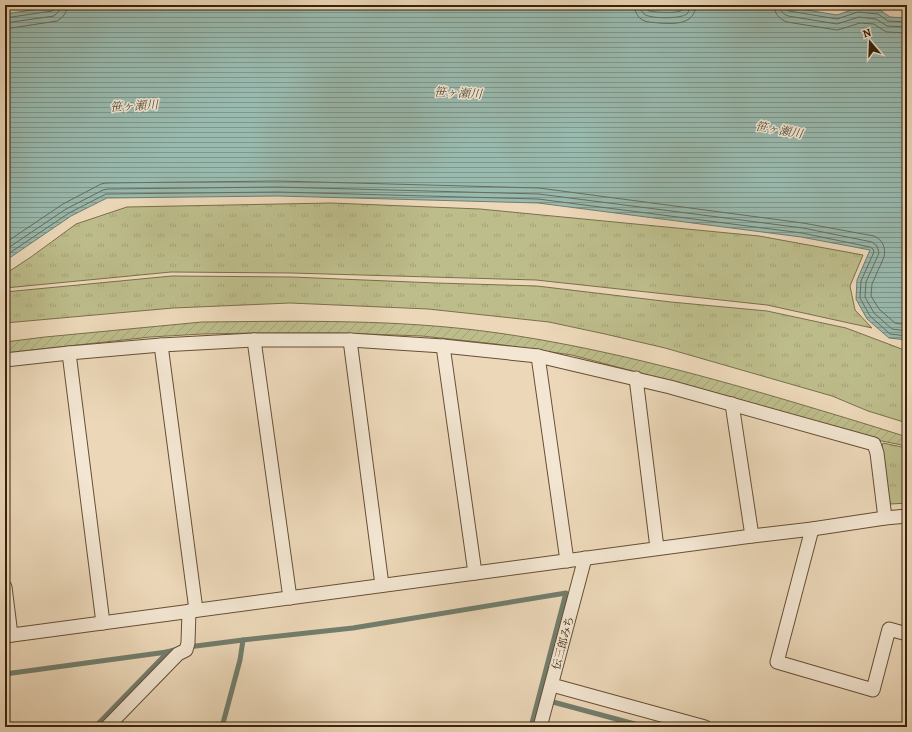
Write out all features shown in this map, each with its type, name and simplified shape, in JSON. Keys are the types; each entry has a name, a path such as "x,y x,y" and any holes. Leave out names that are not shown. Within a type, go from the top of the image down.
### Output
{"street":[{"path":"254,340 290,598"},
{"path":"5,360 161,345 254,340 350,340 443,346 538,356 636,378 874,444 877,453 885,518"},
{"path":"350,340 382,585"},
{"path":"107,727 187,646 193,611 161,345"},
{"path":"443,346 475,573"},
{"path":"69,353 103,623"},
{"path":"538,356 567,561"},
{"path":"636,378 657,548"},
{"path":"732,404 752,536"},
{"path":"5,587 8,635 907,516"},
{"path":"812,529 777,662 873,690 889,629 907,634"},
{"name":"伝三郎みち","path":"540,727 586,558"},
{"path":"552,685 705,727"}],"green space":[{"path":"331,203 480,209 759,236 863,255 850,286 855,310 872,328 767,305 536,280 291,273 171,272 5,288 5,274 76,224 127,207"},
{"path":"172,276 292,277 537,286 671,302 767,311 846,328 907,351 907,423 868,411 832,396 665,348 549,322 428,309 290,303 173,308 5,323 5,292"},
{"path":"313,321 424,325 498,333 571,345 679,370 846,418 907,437 907,446 872,439 730,397 572,355 496,344 422,336 338,333 202,334 150,337 5,353 5,342 202,322"},
{"path":"883,443 907,448 907,503 891,504 889,500 881,451"}],"water":[{"name":"笹ヶ瀬川","path":"64,5 627,5 670,9 692,5 776,5 837,15 857,8 880,10 890,17 907,18 907,340 889,338 867,319 856,299 857,280 870,250 801,237 538,203 278,196 107,198 71,216 5,261 5,14"}],"waterway":[{"path":"188,647 353,628 566,593 531,727"},
{"path":"222,727 240,660 243,640"},
{"path":"5,674 167,652 178,649"},
{"path":"95,727 167,652"},
{"path":"553,702 646,727"}]}
